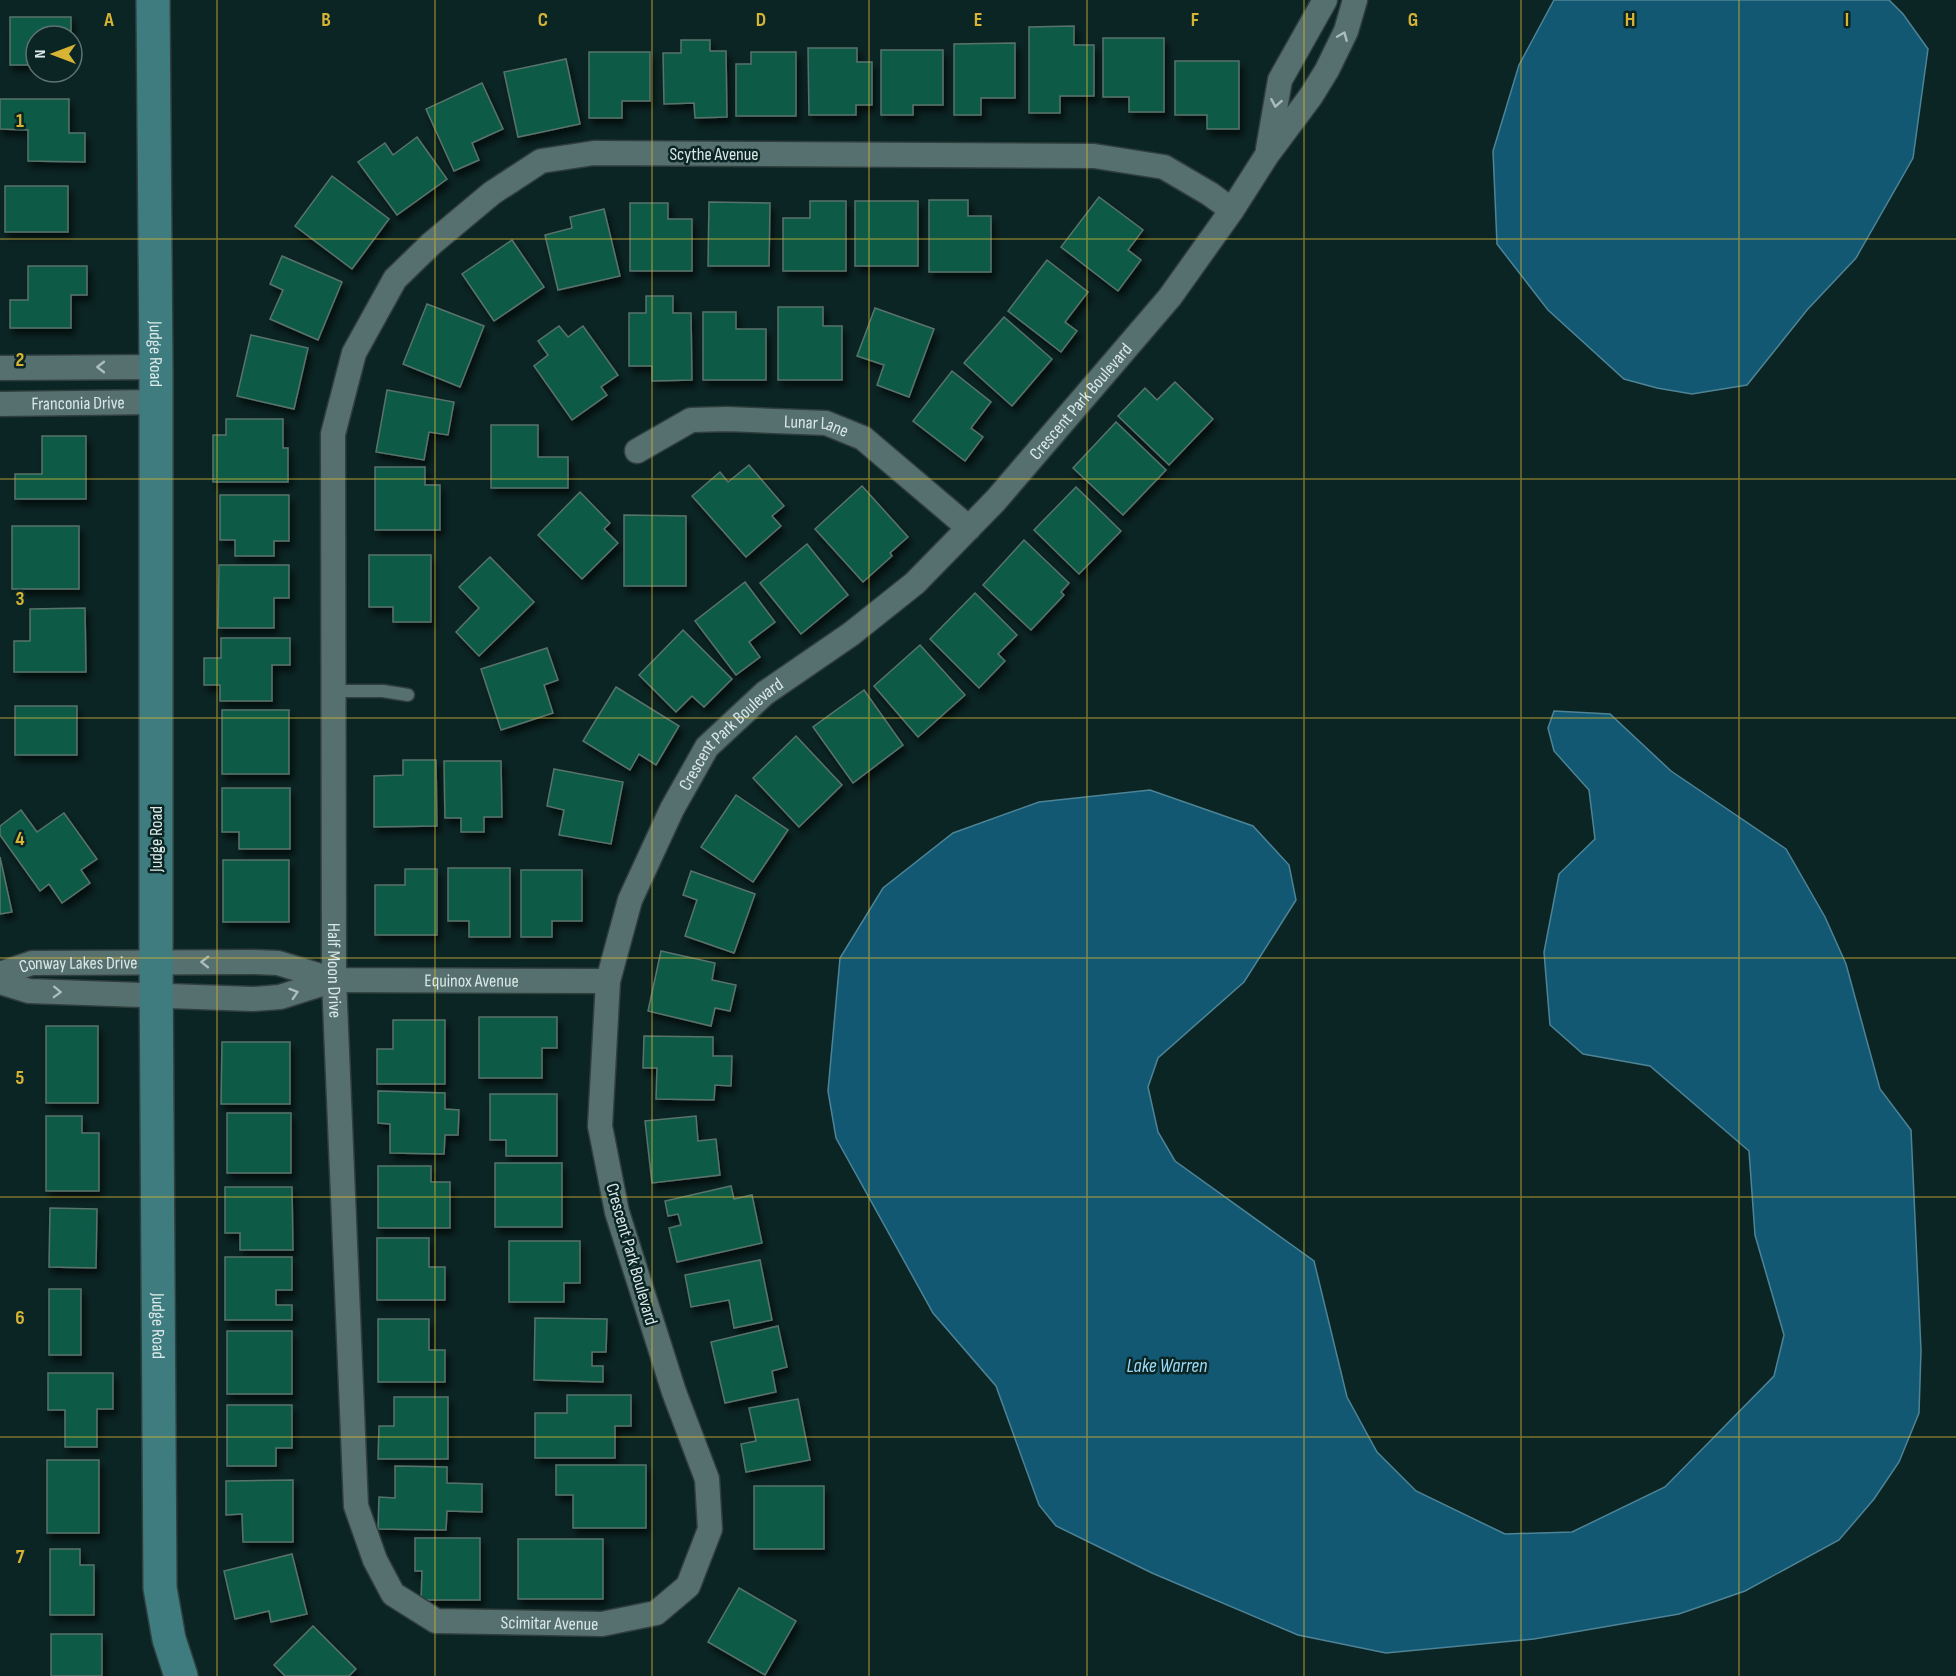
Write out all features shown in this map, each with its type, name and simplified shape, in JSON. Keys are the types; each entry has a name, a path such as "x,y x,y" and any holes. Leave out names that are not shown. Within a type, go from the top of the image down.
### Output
{"street":[{"name":"Judge Road","path":"153,0 160,1588 169,1639 181,1676"},
{"name":"Crescent Park Boulevard","path":"1267,155 1280,80 1325,0"},
{"name":"Crescent Park Boulevard","path":"707,1479 674,1392 617,1212 600,1126 608,981 630,900 672,809 707,747 765,693 851,634 915,583 996,500 1170,297 1232,210 1267,155 1311,96 1346,31 1355,0"},
{"path":"1294,53 1327,70"},
{"name":"Scythe Avenue","path":"333,434 354,353 395,279 431,244 492,193 541,161 594,153 1094,156 1164,167 1232,210"},
{"path":"45,367 46,403"},
{"name":"Franconia Drive","path":"0,368 156,367"},
{"name":"Franconia Drive","path":"0,404 156,402"},
{"name":"Lunar Lane","path":"637,451 691,420 826,423 863,438 969,528"},
{"name":"Half Moon Drive","path":"333,434 334,980 356,1506"},
{"name":"Equinox Avenue","path":"156,961 278,963 334,980 608,981"},
{"name":"Conway Lakes Drive","path":"0,974 32,963 156,961"},
{"path":"253,999 254,962"},
{"name":"Equinox Avenue","path":"156,995 253,999 280,997 334,980"},
{"name":"Conway Lakes Drive","path":"0,982 29,991 156,995"},
{"name":"Scimitar Avenue","path":"356,1506 375,1560 393,1594 436,1621 602,1624 656,1613 688,1586 710,1529 707,1479"}],"lane":[{"path":"334,692 383,691 408,695"}],"water":[{"path":"1554,0 1889,0 1903,14 1928,49 1913,158 1856,258 1807,310 1747,385 1692,394 1624,379 1548,310 1497,244 1493,151 1519,65"},
{"name":"Lake Warren","path":"1554,711 1610,714 1671,771 1786,849 1825,917 1846,964 1880,1089 1911,1130 1921,1350 1919,1413 1899,1462 1874,1499 1839,1540 1745,1591 1679,1614 1534,1639 1386,1653 1298,1635 1152,1573 1056,1526 1039,1505 996,1386 933,1313 836,1138 828,1091 840,958 883,888 953,833 1039,802 1150,790 1253,826 1289,865 1296,900 1244,982 1158,1058 1148,1087 1158,1132 1175,1161 1314,1261 1347,1397 1377,1452 1416,1491 1505,1534 1572,1532 1665,1487 1774,1376 1784,1335 1755,1235 1749,1151 1650,1066 1583,1054 1550,1025 1544,952 1559,874 1595,839 1589,790 1554,751 1548,728"}],"building":[{"path":"10,17 71,17 71,24 24,24 24,65 10,65"},
{"path":"1074,26 1074,45 1094,45 1094,96 1060,96 1060,113 1029,113 1029,27"},
{"path":"1103,38 1164,38 1164,112 1129,112 1129,97 1103,97"},
{"path":"681,40 710,40 710,51 726,51 727,117 695,118 694,103 664,104 663,53 681,53"},
{"path":"1015,43 1015,98 981,98 981,115 954,115 954,44"},
{"path":"808,48 857,48 857,62 872,62 872,105 856,105 856,115 809,115"},
{"path":"881,50 943,50 943,105 913,105 913,115 881,115"},
{"path":"589,52 650,52 650,101 622,101 622,118 589,118"},
{"path":"751,52 796,52 796,116 736,116 736,64 751,64"},
{"path":"566,59 580,124 518,137 504,72"},
{"path":"1175,61 1239,61 1239,129 1207,129 1207,115 1175,115"},
{"path":"482,83 503,129 472,143 479,160 454,171 426,109"},
{"path":"0,99 69,99 69,133 85,133 85,162 28,161 28,130 0,129"},
{"path":"417,137 447,179 397,215 358,162 385,143 393,155"},
{"path":"332,176 389,219 352,269 295,226"},
{"path":"5,186 68,186 68,232 5,232"},
{"path":"1099,197 1143,230 1128,250 1141,260 1118,291 1061,247"},
{"path":"929,200 968,200 968,216 991,216 991,272 929,272"},
{"path":"810,201 846,201 846,271 783,271 783,218 810,218"},
{"path":"855,201 918,201 918,266 855,266"},
{"path":"709,202 770,203 769,266 708,266"},
{"path":"630,203 668,203 668,219 692,219 692,271 630,271"},
{"path":"604,209 620,276 558,290 545,235 572,228 570,217"},
{"path":"512,240 544,287 494,321 462,274"},
{"path":"282,256 342,282 318,340 270,319 283,290 270,284"},
{"path":"1047,260 1088,292 1065,322 1077,331 1061,352 1008,311"},
{"path":"28,266 87,266 87,295 71,295 71,328 10,328 10,300 28,300"},
{"path":"646,296 673,296 673,313 691,313 692,380 652,381 652,366 629,366 629,313 646,313"},
{"path":"427,304 484,326 460,387 403,364"},
{"path":"778,307 823,307 823,326 842,326 842,380 778,380"},
{"path":"875,308 934,329 909,397 877,385 884,365 857,356"},
{"path":"703,312 736,312 736,329 766,329 766,380 703,380"},
{"path":"1004,317 1052,359 1012,406 964,363"},
{"path":"559,326 568,337 583,326 618,375 601,387 607,395 572,420 534,366 548,355 538,341"},
{"path":"251,335 308,348 294,409 237,396"},
{"path":"952,371 991,402 971,428 983,437 965,461 913,421"},
{"path":"1175,382 1213,419 1169,465 1118,416 1145,388 1157,400"},
{"path":"387,390 454,402 448,435 429,432 424,460 376,452"},
{"path":"226,419 283,419 283,448 288,448 288,482 213,482 213,435 226,435"},
{"path":"1116,422 1166,470 1123,515 1073,468"},
{"path":"491,425 538,425 538,457 568,457 568,488 491,488"},
{"path":"42,436 86,436 86,499 15,499 15,474 42,474"},
{"path":"749,465 784,506 772,516 781,526 746,557 692,496 720,472 728,482"},
{"path":"375,467 425,467 425,485 440,485 440,530 375,530"},
{"path":"862,486 908,537 890,553 892,556 863,582 815,529"},
{"path":"1076,487 1121,531 1079,574 1034,530"},
{"path":"580,492 610,523 604,529 618,543 582,579 538,535"},
{"path":"220,495 289,495 289,541 274,541 274,556 235,556 235,540 220,540"},
{"path":"624,515 686,516 686,586 624,586"},
{"path":"12,526 79,526 79,589 12,589"},
{"path":"1024,540 1069,583 1061,592 1064,595 1031,630 983,585"},
{"path":"807,544 848,595 801,634 760,583"},
{"path":"369,555 431,555 431,622 393,622 393,607 369,607"},
{"path":"490,557 534,602 479,656 456,632 479,608 459,587"},
{"path":"219,565 289,565 289,598 274,598 274,628 218,628"},
{"path":"745,582 775,622 749,642 760,657 736,675 695,621"},
{"path":"975,593 1017,635 998,654 1005,661 979,688 930,639"},
{"path":"85,608 86,672 14,672 14,641 30,641 30,609"},
{"path":"683,630 732,679 704,707 692,696 676,712 639,675"},
{"path":"221,638 290,638 290,665 272,665 272,701 220,701 220,685 204,685 204,658 221,658"},
{"path":"920,645 965,695 918,737 874,686"},
{"path":"547,648 558,680 544,685 553,713 501,730 481,669"},
{"path":"616,687 679,726 656,765 639,754 630,770 583,741"},
{"path":"864,690 903,745 853,783 813,727"},
{"path":"15,706 77,706 77,755 15,755"},
{"path":"222,710 289,710 289,774 222,774"},
{"path":"796,736 842,785 799,827 753,778"},
{"path":"403,760 436,760 437,826 374,827 374,776 403,775"},
{"path":"444,761 501,761 502,817 484,817 484,832 461,832 461,818 445,818"},
{"path":"554,769 623,782 611,844 559,835 564,810 547,806"},
{"path":"222,788 290,788 290,849 239,849 239,832 222,832"},
{"path":"736,795 788,830 753,882 701,847"},
{"path":"21,810 37,832 64,813 97,859 81,870 90,883 62,903 49,884 40,891 0,835 0,826"},
{"path":"0,857 12,912 0,914"},
{"path":"223,860 289,860 289,922 223,922"},
{"path":"448,868 510,868 510,937 469,937 469,921 448,921"},
{"path":"405,869 437,869 437,935 375,935 375,885 405,885"},
{"path":"521,870 582,870 582,921 552,921 552,937 521,937"},
{"path":"691,871 755,894 734,953 685,936 697,900 683,895"},
{"path":"661,951 715,963 712,980 736,985 730,1011 715,1008 711,1026 648,1011"},
{"path":"479,1017 557,1017 557,1048 542,1048 542,1078 479,1078"},
{"path":"393,1020 445,1020 445,1084 377,1084 377,1049 393,1049"},
{"path":"46,1026 98,1026 98,1103 46,1103"},
{"path":"644,1036 713,1037 713,1056 732,1056 731,1086 715,1085 714,1100 656,1099 657,1068 643,1068"},
{"path":"222,1042 290,1042 290,1104 221,1104"},
{"path":"378,1091 445,1093 445,1109 459,1110 458,1135 445,1135 444,1154 390,1153 390,1124 378,1123"},
{"path":"490,1094 557,1094 557,1156 506,1156 506,1140 490,1140"},
{"path":"227,1113 291,1113 291,1173 227,1173"},
{"path":"46,1116 82,1116 82,1133 99,1133 99,1191 46,1191"},
{"path":"696,1116 698,1141 716,1139 720,1175 652,1183 645,1121"},
{"path":"495,1163 562,1163 562,1227 495,1227"},
{"path":"378,1166 431,1166 431,1182 450,1182 450,1228 378,1228"},
{"path":"731,1186 734,1199 752,1195 762,1243 677,1262 669,1228 681,1225 678,1214 668,1216 665,1201"},
{"path":"225,1187 292,1187 293,1250 240,1250 240,1233 225,1233"},
{"path":"50,1208 97,1209 96,1268 49,1267"},
{"path":"377,1238 429,1238 429,1267 445,1267 445,1300 377,1300"},
{"path":"509,1241 580,1241 580,1283 564,1283 564,1302 509,1302"},
{"path":"225,1257 292,1257 292,1290 276,1290 276,1305 292,1305 292,1320 225,1320"},
{"path":"760,1260 772,1320 734,1328 729,1300 691,1307 685,1275"},
{"path":"49,1289 81,1289 81,1355 49,1355"},
{"path":"535,1318 607,1319 606,1352 592,1352 592,1366 603,1366 603,1382 534,1380"},
{"path":"378,1319 429,1319 429,1350 445,1350 445,1382 378,1382"},
{"path":"778,1326 787,1367 772,1371 776,1392 725,1403 711,1342"},
{"path":"227,1331 292,1331 292,1394 227,1394"},
{"path":"48,1373 113,1373 113,1409 97,1409 97,1447 65,1447 65,1410 48,1410"},
{"path":"567,1395 631,1395 631,1426 615,1426 615,1458 535,1458 535,1413 567,1413"},
{"path":"394,1397 448,1397 448,1459 378,1459 379,1426 394,1426"},
{"path":"798,1399 810,1460 746,1472 741,1444 756,1441 749,1408"},
{"path":"227,1405 292,1405 292,1448 276,1448 276,1466 227,1466"},
{"path":"47,1460 99,1460 99,1533 47,1533"},
{"path":"556,1465 646,1465 646,1528 573,1528 573,1495 556,1495"},
{"path":"395,1466 447,1467 447,1483 482,1484 482,1512 447,1511 446,1530 378,1529 379,1497 395,1498"},
{"path":"293,1480 293,1542 243,1542 242,1514 226,1515 226,1481"},
{"path":"754,1486 824,1486 824,1549 754,1549"},
{"path":"415,1538 480,1538 480,1600 421,1600 422,1571 415,1571"},
{"path":"518,1539 603,1539 603,1599 518,1599"},
{"path":"50,1549 80,1549 80,1565 94,1565 94,1615 50,1615"},
{"path":"292,1554 307,1614 271,1622 269,1611 235,1619 224,1571"},
{"path":"739,1588 796,1621 765,1675 708,1642"},
{"path":"313,1626 356,1669 349,1676 285,1676 274,1665"},
{"path":"51,1634 102,1634 102,1676 51,1676"}]}
